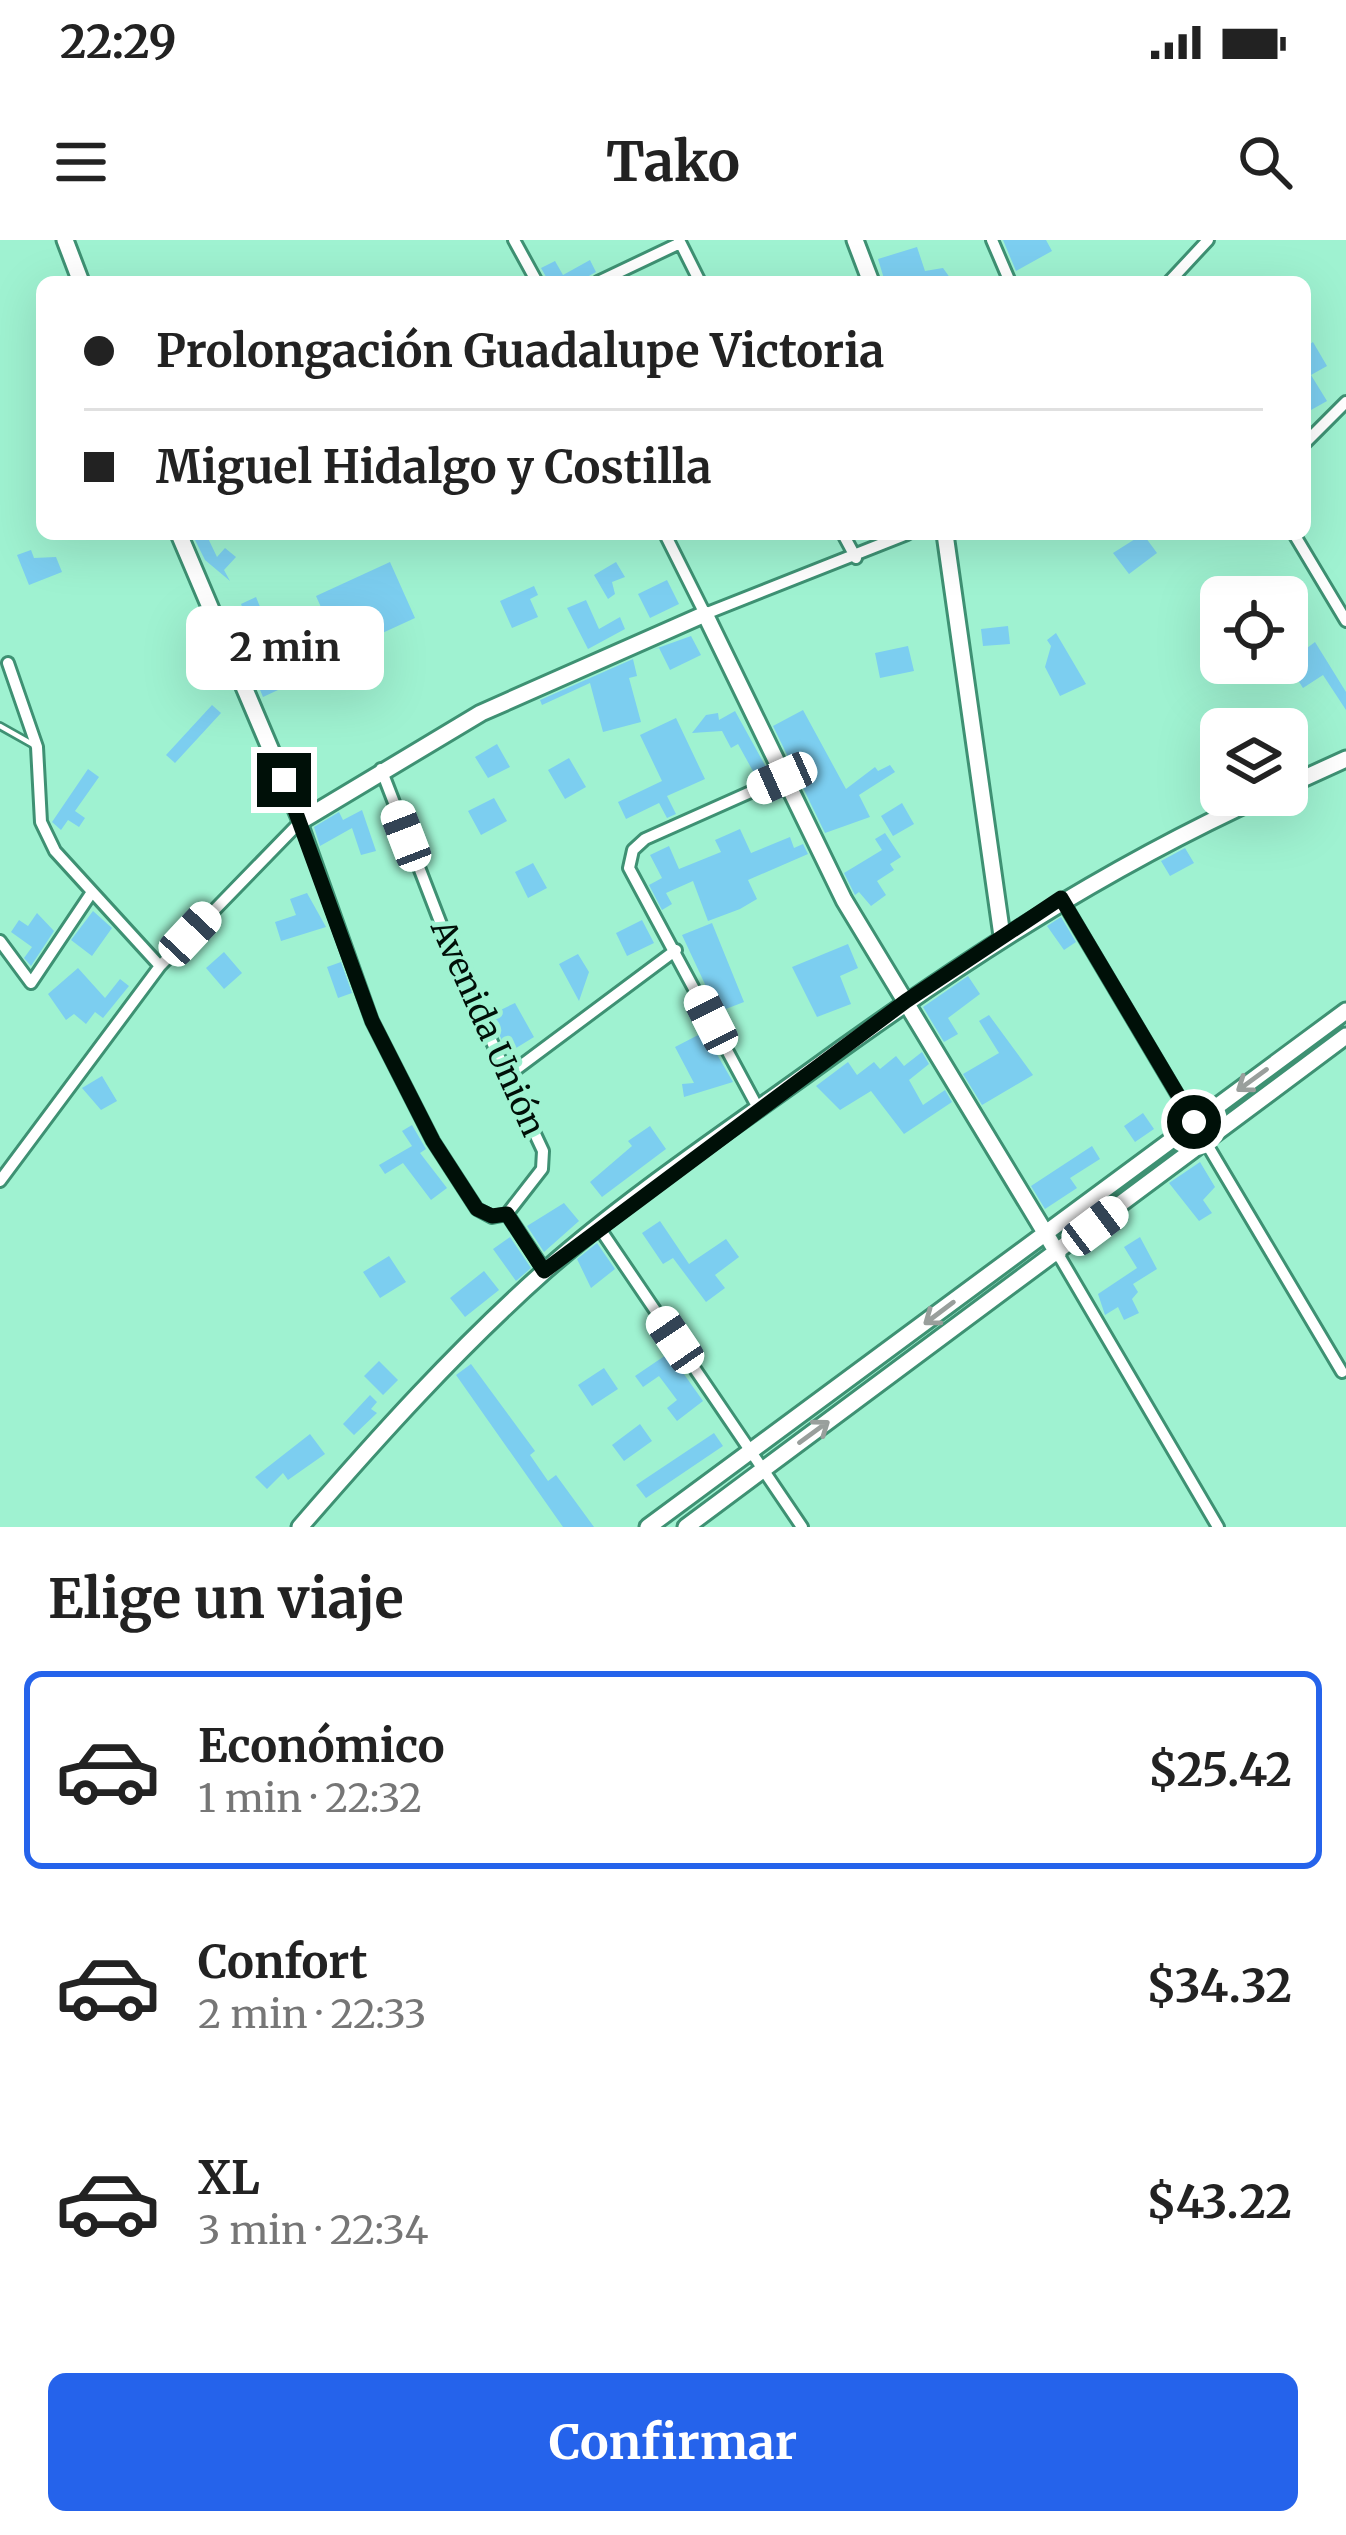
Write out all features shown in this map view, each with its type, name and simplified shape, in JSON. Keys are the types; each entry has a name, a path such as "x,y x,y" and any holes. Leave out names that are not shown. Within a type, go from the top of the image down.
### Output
{"street":[{"path":"65,240 79,276"},
{"path":"514,240 534,276"},
{"path":"855,240 869,276"},
{"path":"992,240 1007,276"},
{"path":"1174,276 1208,240"},
{"path":"610,276 680,241 697,276"},
{"path":"1311,437 1346,402"},
{"path":"182,540 301,821 372,1021 433,1141 477,1209 492,1216 507,1214 544,1271"},
{"path":"668,540 844,900 1218,1527"},
{"path":"847,540 856,558"},
{"path":"0,1181 160,966 301,821 381,770 566,671 894,540"},
{"path":"946,540 1002,936"},
{"path":"1298,540 1346,621"},
{"path":"8,663 37,747 41,822 55,851 160,966"},
{"path":"1308,776 1346,759"},
{"name":"Avenida Unión","path":"381,770 461,976 545,1162 507,1214"},
{"path":"758,1108 629,868 633,850 645,839 782,778"},
{"path":"300,1527 386,1428 544,1271 598,1226 1002,936 1154,846 1220,816"},
{"path":"0,941 31,983 92,892"},
{"path":"1061,898 1342,1372"},
{"path":"507,1076 676,950"},
{"path":"648,1527 1346,1011"},
{"path":"686,1527 1346,1036"},
{"path":"598,1226 802,1527"}],"lane":[{"path":"0,726 37,747"}],"building":[{"path":"1003,240 1046,240 1052,251 1016,271"},
{"path":"917,247 925,271 943,268 949,276 883,276 878,259"},
{"path":"590,260 596,272 589,276 546,276 541,268 555,261 563,275"},
{"path":"1311,343 1327,366 1311,375"},
{"path":"1311,375 1327,401 1311,410"},
{"path":"195,540 209,540 217,557 225,548 236,557 224,570 230,581 205,560"},
{"path":"1134,540 1147,540 1157,553 1129,574 1113,553"},
{"path":"31,550 34,558 56,557 62,572 29,585 17,555"},
{"path":"390,562 415,618 341,652 316,596"},
{"path":"616,562 625,577 612,582 615,594 608,599 594,575"},
{"path":"667,580 679,604 650,618 638,594"},
{"path":"534,586 538,595 530,599 538,617 512,628 500,601"},
{"path":"256,597 267,624 274,620 287,646 249,664 237,638 252,631 241,604"},
{"path":"586,600 599,629 620,617 625,629 588,649 567,608"},
{"path":"1008,626 1010,644 983,646 981,629"},
{"path":"1056,633 1086,684 1060,696 1045,667 1051,646 1047,640"},
{"path":"691,636 701,655 670,670 659,648 652,650"},
{"path":"1315,642 1346,692 1346,710 1323,675 1303,688 1300,684 1308,684 1308,647"},
{"path":"908,646 914,671 880,678 875,653"},
{"path":"633,659 637,676 629,678 641,722 603,732 590,683 542,705 540,700"},
{"path":"303,664 308,676 263,697 258,685"},
{"path":"212,705 221,713 175,763 166,755"},
{"path":"803,710 846,789 875,767 878,771 890,765 895,772 859,795 870,817 825,833 773,726"},
{"path":"735,711 766,767 754,773 738,744 731,748 722,731 692,733 706,715 718,713 719,720"},
{"path":"676,718 705,779 667,796 676,814 667,818 659,803 626,819 618,802 662,781 640,735"},
{"path":"497,744 510,767 488,778 475,757"},
{"path":"569,758 586,787 565,799 548,770"},
{"path":"88,769 99,777 75,811 85,818 79,827 68,820 61,830 52,822"},
{"path":"494,798 507,821 481,835 468,811"},
{"path":"902,803 914,824 893,836 881,816"},
{"path":"362,810 376,851 361,855 352,828 320,846 314,827 339,812 343,820"},
{"path":"740,829 751,853 790,837 794,848 803,844 808,854 748,880 757,899 740,909 708,921 693,881 666,893 672,904 662,910 649,885 662,878 650,855 669,846 679,869 721,852 715,840"},
{"path":"885,833 901,857 890,864 894,870 877,881 886,895 871,906 859,892 855,895 844,873 882,850 875,839"},
{"path":"1185,848 1194,863 1170,876 1161,861"},
{"path":"533,863 547,888 528,898 515,872"},
{"path":"307,893 326,927 281,941 275,922 296,915 290,899"},
{"path":"93,911 112,928 92,956 71,940"},
{"path":"37,913 54,931 31,966 24,958 32,947 11,932 19,920 28,926"},
{"path":"1061,917 1076,942 1064,950 1047,926"},
{"path":"642,920 654,943 627,956 616,933"},
{"path":"712,923 744,1002 718,1012 682,935"},
{"path":"848,944 858,968 840,976 851,1004 817,1017 792,967"},
{"path":"224,952 242,973 224,989 206,968"},
{"path":"578,954 589,972 579,1001 559,964"},
{"path":"341,962 352,993 338,998 327,967"},
{"path":"78,968 105,998 120,979 129,986 103,1018 95,1012 86,1024 74,1014 66,1020 48,994"},
{"path":"968,976 980,994 948,1018 958,1034 944,1042 923,1007"},
{"path":"515,1003 534,1037 508,1053 490,1015"},
{"path":"989,1015 1033,1075 982,1105 963,1074 999,1053 979,1021"},
{"path":"704,1032 733,1082 684,1097 682,1084 694,1083 675,1047"},
{"path":"922,1052 929,1064 909,1080 923,1105 945,1090 952,1102 904,1134 871,1091 840,1110 816,1086 848,1062 857,1075 874,1062 880,1069 896,1056 904,1066"},
{"path":"102,1076 117,1101 101,1110 82,1088"},
{"path":"1143,1113 1154,1129 1135,1142 1124,1126"},
{"path":"412,1125 426,1149 420,1153 447,1188 431,1200 403,1163 385,1174 379,1165 412,1146 402,1131"},
{"path":"650,1126 666,1149 602,1197 590,1182 632,1146 628,1141"},
{"path":"1092,1146 1100,1159 1070,1178 1077,1188 1045,1209 1031,1186"},
{"path":"1200,1162 1215,1187 1203,1200 1212,1213 1199,1221 1169,1183"},
{"path":"564,1203 579,1221 544,1252 527,1226"},
{"path":"660,1221 689,1264 726,1239 739,1257 715,1275 725,1288 706,1302 673,1258 663,1264 642,1233"},
{"path":"510,1237 531,1268 516,1281 493,1249"},
{"path":"1140,1237 1157,1269 1133,1284 1138,1292 1132,1299 1139,1313 1124,1320 1118,1307 1105,1315 1098,1294 1137,1268 1124,1247"},
{"path":"597,1243 615,1269 591,1288 577,1259"},
{"path":"389,1256 406,1282 380,1298 363,1272"},
{"path":"484,1271 499,1290 465,1317 450,1298"},
{"path":"669,1353 703,1401 677,1421 667,1408 677,1400 659,1376 643,1387 635,1376"},
{"path":"379,1361 398,1380 383,1395 364,1376"},
{"path":"471,1364 535,1451 530,1455 548,1481 556,1475 594,1527 563,1527 456,1375"},
{"path":"604,1368 618,1389 592,1406 578,1385"},
{"path":"370,1395 377,1402 371,1409 377,1413 354,1435 343,1424"},
{"path":"640,1424 652,1441 624,1461 612,1445"},
{"path":"714,1433 723,1446 646,1498 636,1485"},
{"path":"310,1434 325,1454 288,1480 283,1473 267,1489 255,1477"}],"route":[{"path":"284,780 372,1021 433,1141 477,1209 492,1216 507,1214 544,1271 598,1226 906,1001 1061,898 1194,1122"}]}
